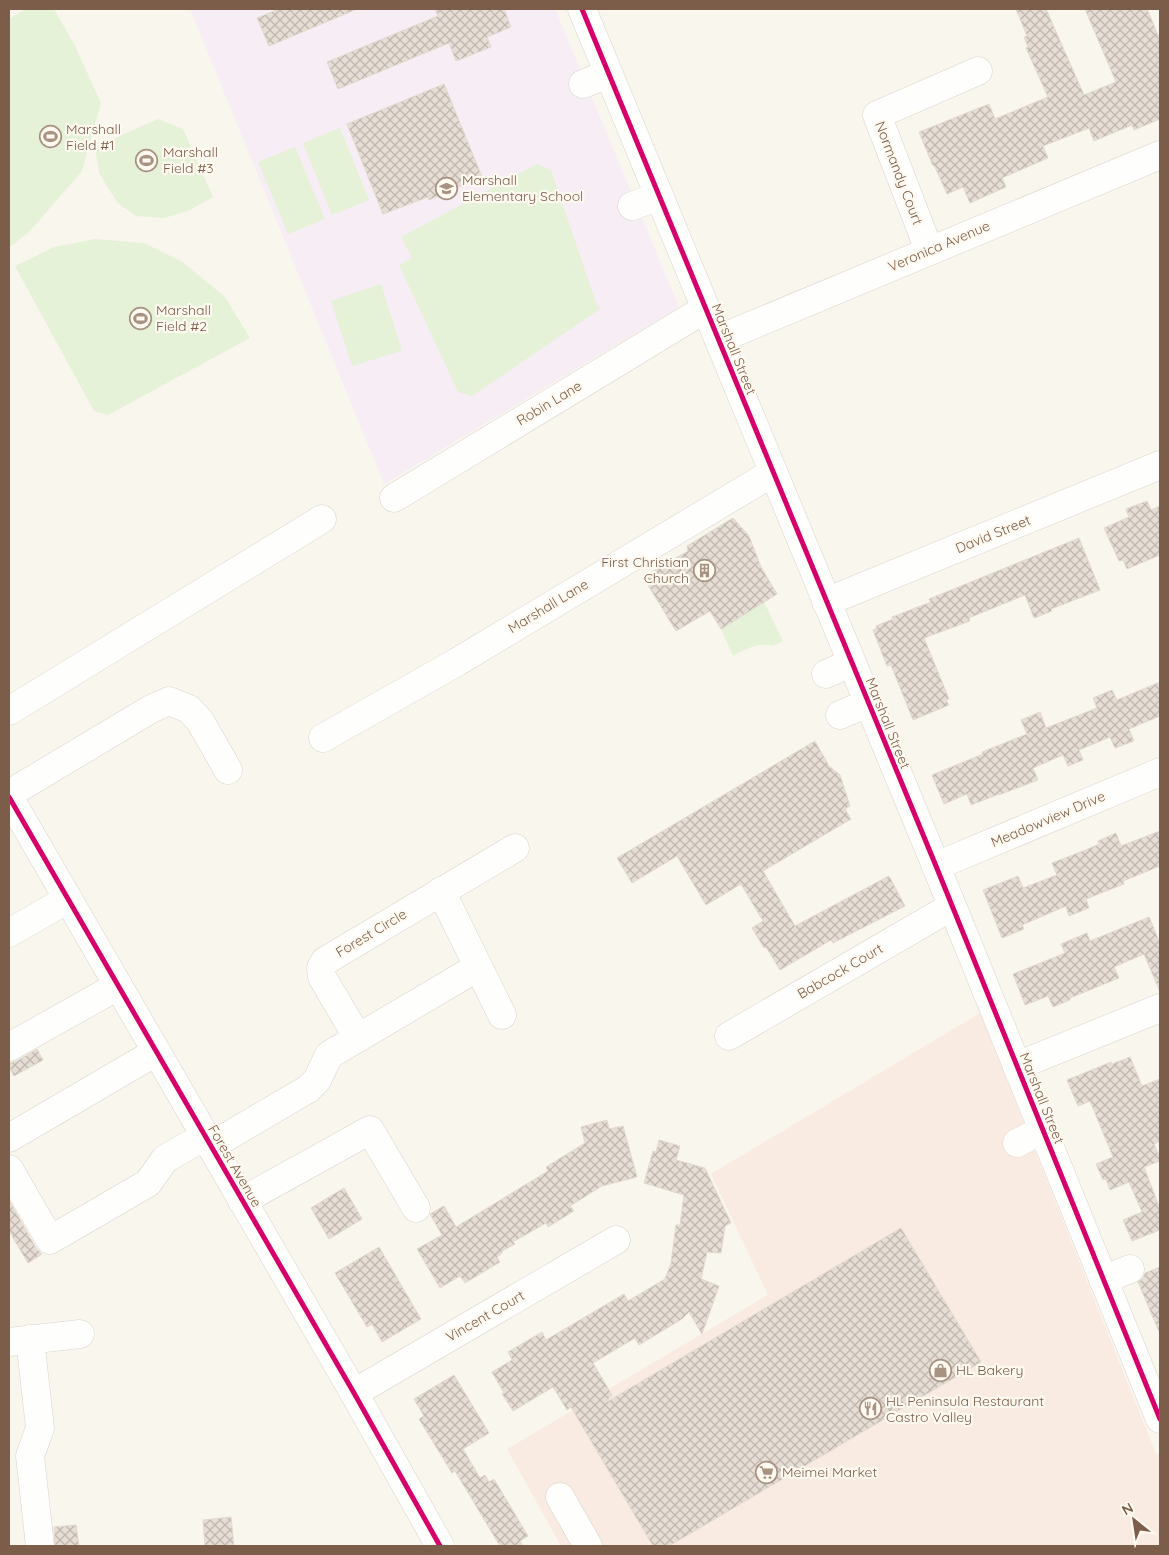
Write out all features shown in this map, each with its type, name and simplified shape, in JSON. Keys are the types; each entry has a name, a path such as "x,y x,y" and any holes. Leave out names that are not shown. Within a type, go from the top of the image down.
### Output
{"street":[{"name":"Marshall Street","path":"582,9 719,339 772,474 936,866 1160,1419"},
{"name":"Normandy Court","path":"929,250 877,115 978,71"},
{"path":"583,84 608,74"},
{"name":"Veronica Avenue","path":"719,339 1160,155"},
{"path":"632,206 659,196"},
{"name":"Robin Lane","path":"394,498 706,309"},
{"name":"David Street","path":"826,602 1160,465"},
{"name":"Marshall Lane","path":"322,738 456,662 772,474"},
{"path":"9,711 322,518"},
{"path":"826,674 851,663"},
{"path":"9,796 151,709 169,701 190,709 200,721 228,770"},
{"path":"840,715 868,704"},
{"name":"Meadowview Drive","path":"936,866 1160,772"},
{"name":"Forest Avenue","path":"9,796 354,1393 440,1546"},
{"name":"Forest Circle","path":"358,1038 322,977 322,964 329,958 515,848"},
{"path":"441,891 502,1015"},
{"path":"9,933 68,900"},
{"name":"Babcock Court","path":"729,1036 951,906"},
{"path":"9,1169 50,1240 148,1183 165,1159 208,1141 308,1089 320,1075 329,1055 478,967"},
{"path":"9,1047 118,986"},
{"path":"1016,1066 1160,1008"},
{"path":"9,1138 156,1052"},
{"path":"242,1201 370,1130 416,1208"},
{"path":"1017,1143 1042,1130"},
{"name":"Vincent Court","path":"354,1393 616,1240"},
{"path":"1103,1280 1130,1269"},
{"path":"40,1546 30,1456 40,1428 19,1340 80,1334"},
{"path":"560,1497 588,1546"}],"shaded area":[{"name":"Marshall Elementary School","path":"190,9 555,9 679,307 384,484"},
{"path":"980,1013 1156,1454 1160,1453 1160,1546 561,1546 507,1449 768,1295 711,1174"}],"green space":[{"name":"Marshall Field #1","path":"26,9 54,9 74,44 101,103 82,171 30,231 9,248 9,19"},
{"name":"Marshall Field #3","path":"158,119 183,129 213,197 188,211 164,218 136,216 118,203 108,188 99,172 95,147"},
{"path":"340,128 369,200 332,215 303,143"},
{"path":"295,147 325,219 288,234 258,162"},
{"path":"537,164 551,170 596,303 600,309 472,396 458,392 399,265 412,258 401,237"},
{"name":"Marshall Field #2","path":"95,239 144,243 183,262 225,297 250,338 108,415 94,411 15,266 54,247"},
{"path":"381,284 402,351 352,366 331,301"},
{"path":"764,602 783,641 773,646 762,645 752,647 733,656 721,629"}],"building":[{"path":"279,9 357,9 269,46 257,18"},
{"path":"435,9 504,9 511,27 487,37 491,47 456,61 449,43 338,89 327,62 438,16"},
{"path":"1016,9 1046,9 1084,95 1116,82 1085,9 1147,9 1160,40 1160,119 1134,130 1132,125 1094,141 1089,128 1043,146 1048,158 1002,178 1006,187 970,203 963,187 947,194 919,132 989,104 995,119 1048,97 1026,48 1028,47 1024,37 1027,36"},
{"path":"444,84 482,177 429,200 428,197 383,214 347,124"},
{"path":"1147,501 1151,510 1160,506 1160,555 1127,569 1123,560 1119,561 1104,528 1129,517 1126,509"},
{"name":"First Christian Church","path":"733,518 749,536 761,567 777,594 721,629 710,611 676,631 643,577 688,551 687,546"},
{"path":"1079,538 1100,590 1051,609 1052,611 1034,618 1025,595 969,618 970,621 924,638 949,699 946,700 949,705 913,720 891,665 887,666 873,630 877,628 876,626 893,619 892,617 931,602 929,599"},
{"path":"1160,682 1160,716 1129,729 1134,741 1115,748 1110,737 1079,750 1083,760 1068,766 1063,755 1033,768 1038,780 971,805 967,794 944,804 932,775 1027,734 1021,720 1040,712 1046,728 1097,708 1093,698 1112,690 1117,700"},
{"path":"815,741 829,766 840,775 850,806 845,809 851,819 763,871 795,926 889,876 905,906 833,943 831,940 780,970 752,928 763,921 741,884 706,905 677,856 632,883 617,858"},
{"path":"1160,831 1160,866 1123,881 1124,884 1086,899 1089,908 1069,916 1066,906 1022,925 1024,929 1002,938 983,890 1018,876 1023,888 1057,875 1052,863 1099,844 1098,841 1116,833 1121,846"},
{"path":"1149,917 1160,943 1160,992 1144,954 1114,967 1119,978 1070,998 1070,1000 1053,1007 1048,996 1025,1005 1013,974 1065,953 1061,944 1087,933 1090,941"},
{"path":"37,1049 43,1060 14,1076 9,1063 17,1061"},
{"path":"1130,1057 1142,1086 1160,1079 1160,1141 1154,1144 1160,1161 1144,1167 1160,1209 1160,1230 1132,1241 1123,1220 1142,1212 1129,1182 1110,1190 1106,1179 1103,1180 1096,1164 1113,1157 1090,1101 1078,1106 1067,1080 1111,1062 1112,1064"},
{"path":"607,1120 609,1129 623,1126 637,1177 602,1186 570,1206 574,1211 548,1227 546,1223 513,1242 515,1244 502,1251 497,1257 500,1262 465,1283 460,1276 440,1288 417,1249 442,1235 430,1214 444,1206 456,1227 548,1171 546,1167 585,1143 581,1127"},
{"path":"659,1140 680,1146 676,1160 705,1168 731,1223 725,1226 721,1253 707,1252 701,1279 719,1286 702,1334 689,1312 682,1319 639,1345 635,1338 593,1363 612,1395 605,1403 901,1228 981,1362 669,1546 653,1546 571,1407 567,1410 553,1387 513,1411 502,1394 504,1393 492,1372 512,1360 508,1352 542,1332 546,1340 624,1294 628,1301 665,1279 671,1263 676,1225 680,1225 684,1195 644,1183 653,1151 656,1152"},
{"path":"344,1188 362,1219 329,1239 311,1208"},
{"path":"9,1200 36,1248 42,1254 28,1263 9,1231"},
{"path":"379,1247 421,1319 382,1342 372,1324 367,1327 335,1273"},
{"path":"1160,1267 1160,1334 1138,1282 1145,1273"},
{"path":"454,1375 489,1433 463,1449 480,1478 485,1475 489,1482 494,1479 528,1536 520,1541 523,1546 500,1546 455,1471 452,1473 419,1419 424,1416 414,1399"},
{"path":"231,1517 234,1546 205,1546 203,1520"},
{"path":"76,1525 79,1546 55,1546 54,1527"}],"cycle path":[{"path":"582,9 936,866 1160,1419"},
{"path":"9,797 354,1393 440,1546"}],"place":[{"name":"Marshall Field #1","path":"50,137"},
{"name":"Marshall Field #3","path":"147,160"},
{"name":"Marshall Elementary School","path":"446,188"},
{"name":"Marshall Field #2","path":"140,318"},
{"name":"First Christian Church","path":"705,570"},
{"name":"HL Bakery","path":"940,1370"},
{"name":"HL Peninsula Restaurant Castro Valley","path":"870,1409"},
{"name":"Meimei Market","path":"766,1472"}]}
